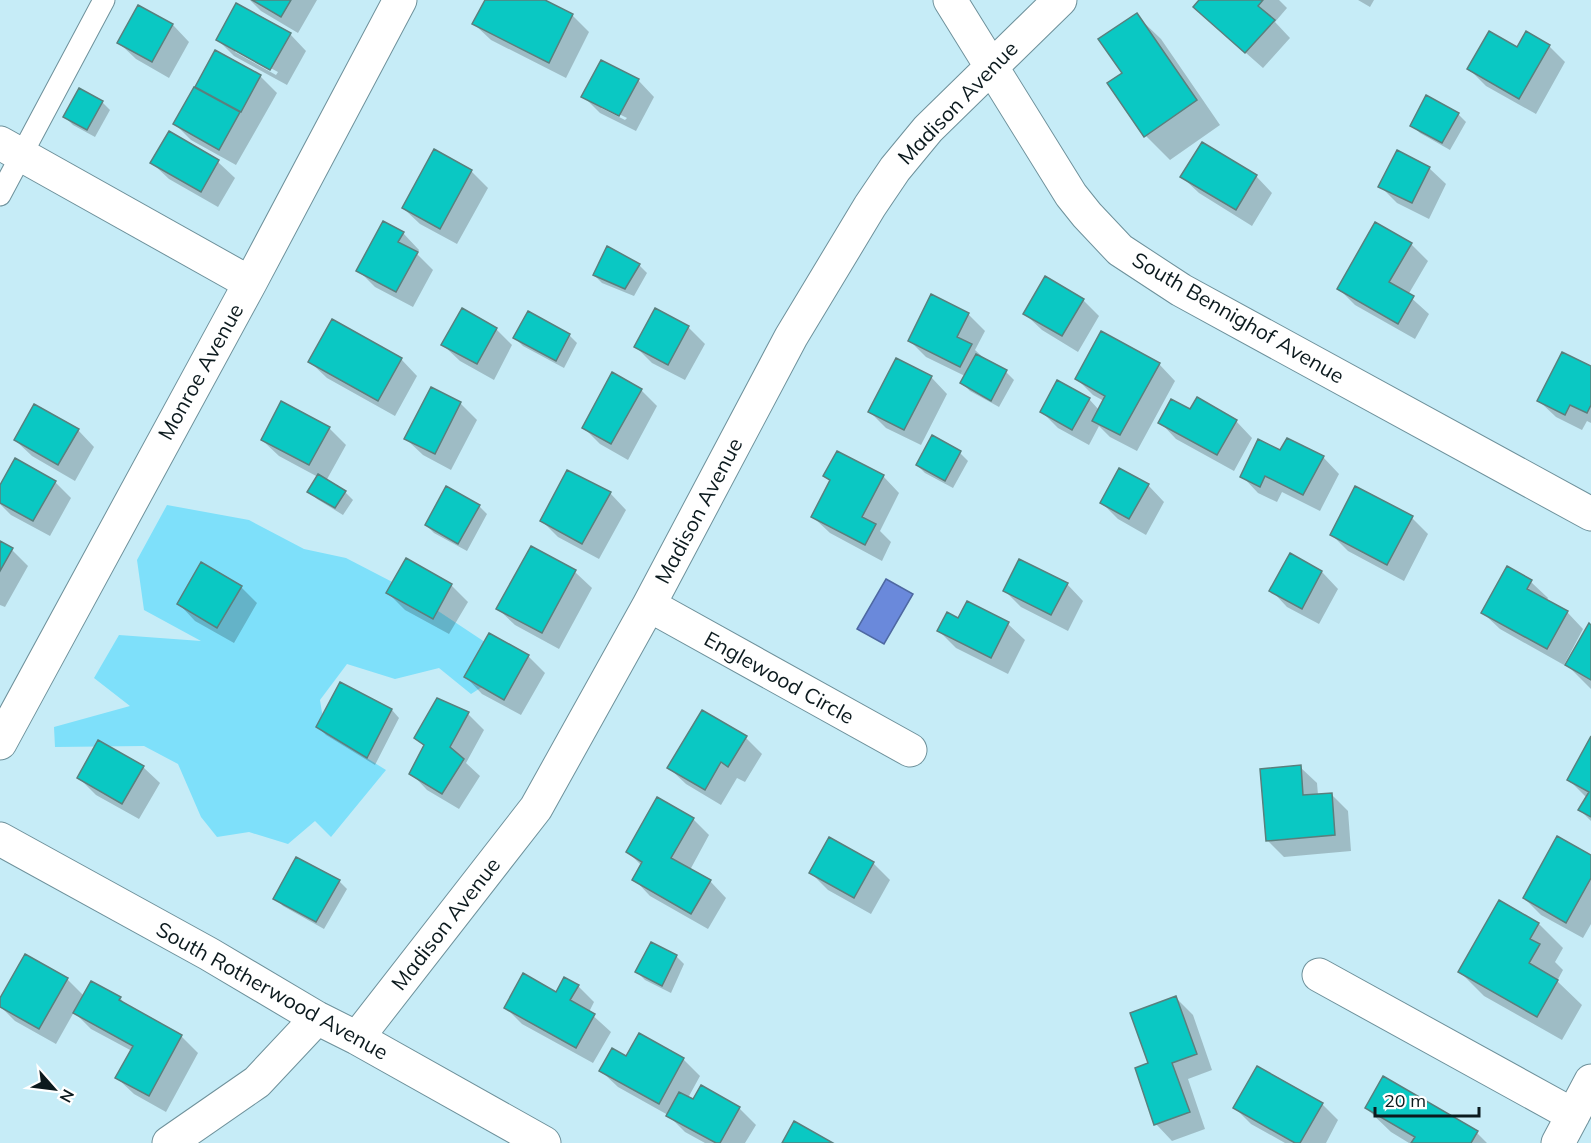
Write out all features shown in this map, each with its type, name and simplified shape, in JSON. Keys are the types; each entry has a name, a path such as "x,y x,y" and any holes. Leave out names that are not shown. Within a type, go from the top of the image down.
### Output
{"street":[{"name":"Monroe Avenue","path":"0,743 250,283 400,0"},
{"name":"South Bennighof Avenue","path":"950,0 1071,195 1120,250 1182,290 1591,514"},
{"name":"Madison Avenue","path":"357,1038 536,808 649,606 791,337 895,169 928,129 1060,0"},
{"path":"11,149 250,283"},
{"name":"Englewood Circle","path":"649,606 910,750"},
{"name":"South Rotherwood Avenue","path":"0,839 544,1143"},
{"path":"1319,975 1573,1115"},
{"path":"170,1143 257,1082 317,1018"},
{"path":"1558,1143 1591,1081"}],"lane":[{"path":"0,195 11,149 104,0"}],"shaded area":[{"path":"167,505 249,520 304,549 346,558 402,587 518,664 471,694 439,668 395,679 347,664 320,700 325,732 386,770 331,837 315,821 288,844 249,832 217,837 201,817 178,764 144,746 55,747 54,727 130,706 94,678 119,635 201,641 144,610 137,560"},
{"path":"886,579 913,594 884,644 857,629"}],"building":[{"path":"252,0 291,0 281,17"},
{"path":"485,0 545,0 573,14 549,63 472,24"},
{"path":"1199,0 1263,0 1258,6 1275,20 1245,53 1193,7"},
{"path":"236,3 291,33 270,70 216,40"},
{"path":"138,5 173,24 152,62 117,43"},
{"path":"1137,13 1197,100 1144,137 1107,83 1122,73 1098,39"},
{"path":"1489,31 1517,47 1526,31 1550,45 1519,99 1467,69"},
{"path":"215,50 261,75 241,112 195,87"},
{"path":"601,60 639,79 619,116 581,97"},
{"path":"194,87 240,112 219,150 173,124"},
{"path":"79,88 103,101 87,130 63,117"},
{"path":"1426,95 1459,113 1442,143 1410,126"},
{"path":"169,131 219,160 201,192 150,163"},
{"path":"1202,142 1257,175 1236,210 1180,177"},
{"path":"434,149 472,170 440,229 402,208"},
{"path":"1397,150 1430,167 1412,203 1378,187"},
{"path":"383,221 404,232 398,242 418,252 396,292 356,271"},
{"path":"1375,222 1412,243 1389,282 1414,296 1398,324 1337,289"},
{"path":"607,246 640,264 625,289 593,275"},
{"path":"1045,276 1084,299 1062,336 1023,314"},
{"path":"931,294 969,313 957,337 972,344 960,367 908,341"},
{"path":"462,308 497,328 477,364 441,345"},
{"path":"655,308 689,326 668,365 634,347"},
{"path":"528,311 570,334 556,361 513,338"},
{"path":"332,319 402,358 378,401 308,362"},
{"path":"1101,331 1160,363 1120,435 1092,421 1105,396 1075,379"},
{"path":"1562,352 1591,366 1591,405 1587,413 1570,405 1565,415 1537,401"},
{"path":"976,354 1007,370 991,401 960,383"},
{"path":"896,358 932,376 904,430 868,412"},
{"path":"612,372 642,389 611,444 582,428"},
{"path":"1057,380 1090,398 1072,430 1040,412"},
{"path":"431,387 461,402 435,454 404,439"},
{"path":"1197,397 1237,420 1217,455 1158,423 1171,399 1190,409"},
{"path":"281,401 330,427 309,465 261,440"},
{"path":"34,404 79,429 58,465 14,440"},
{"path":"932,435 961,451 945,481 916,465"},
{"path":"1287,438 1324,456 1303,495 1265,476 1260,487 1240,477 1258,439 1280,450"},
{"path":"837,451 884,475 862,517 876,524 865,545 811,517 830,480 823,476"},
{"path":"15,458 56,481 33,521 0,503 0,485"},
{"path":"1119,468 1149,484 1129,519 1100,503"},
{"path":"567,470 611,492 582,544 540,521"},
{"path":"318,474 346,491 335,508 307,492"},
{"path":"446,486 480,505 458,544 425,525"},
{"path":"1355,486 1413,516 1387,565 1330,535"},
{"path":"0,541 13,548 0,571"},
{"path":"531,546 576,570 542,633 496,609"},
{"path":"1290,553 1322,571 1302,609 1269,591"},
{"path":"406,558 452,584 433,619 386,593"},
{"path":"1019,559 1068,583 1051,615 1003,591"},
{"path":"201,562 242,586 217,628 177,604"},
{"path":"1507,566 1532,580 1527,589 1568,611 1547,649 1481,613"},
{"path":"967,601 1009,622 991,658 937,631 947,612 958,618"},
{"path":"1589,623 1591,625 1591,680 1565,665"},
{"path":"489,633 529,655 504,700 464,677"},
{"path":"340,682 392,709 367,758 316,727"},
{"path":"437,698 469,712 450,747 464,759 442,794 409,774 424,745 414,738"},
{"path":"702,710 747,736 728,767 721,762 705,790 667,768"},
{"path":"1591,736 1591,817 1578,810 1589,792 1567,780"},
{"path":"98,740 144,766 122,804 77,778"},
{"path":"1301,765 1303,795 1332,793 1335,835 1266,841 1260,769"},
{"path":"657,797 694,818 671,858 711,880 691,914 632,880 642,862 626,852"},
{"path":"1557,836 1591,855 1591,878 1566,923 1523,898"},
{"path":"829,837 874,862 854,898 809,873"},
{"path":"296,857 340,880 316,922 273,899"},
{"path":"1499,900 1539,923 1530,939 1540,944 1529,963 1558,980 1537,1017 1458,972"},
{"path":"651,942 677,955 662,986 635,972"},
{"path":"25,954 68,978 39,1029 0,1007 0,998"},
{"path":"523,973 556,992 564,977 579,985 570,1000 595,1014 576,1048 504,1008"},
{"path":"91,981 121,997 119,1000 182,1035 149,1096 115,1078 133,1046 73,1013"},
{"path":"1176,996 1197,1054 1172,1063 1190,1112 1154,1125 1135,1068 1148,1063 1130,1013"},
{"path":"639,1033 684,1058 659,1104 599,1071 612,1048 626,1056"},
{"path":"1257,1066 1323,1103 1300,1143 1295,1143 1233,1108"},
{"path":"1383,1076 1478,1131 1471,1143 1411,1143 1415,1137 1365,1108"},
{"path":"701,1085 740,1107 720,1143 666,1116 679,1092 693,1099"},
{"path":"794,1121 833,1143 782,1143"}]}
